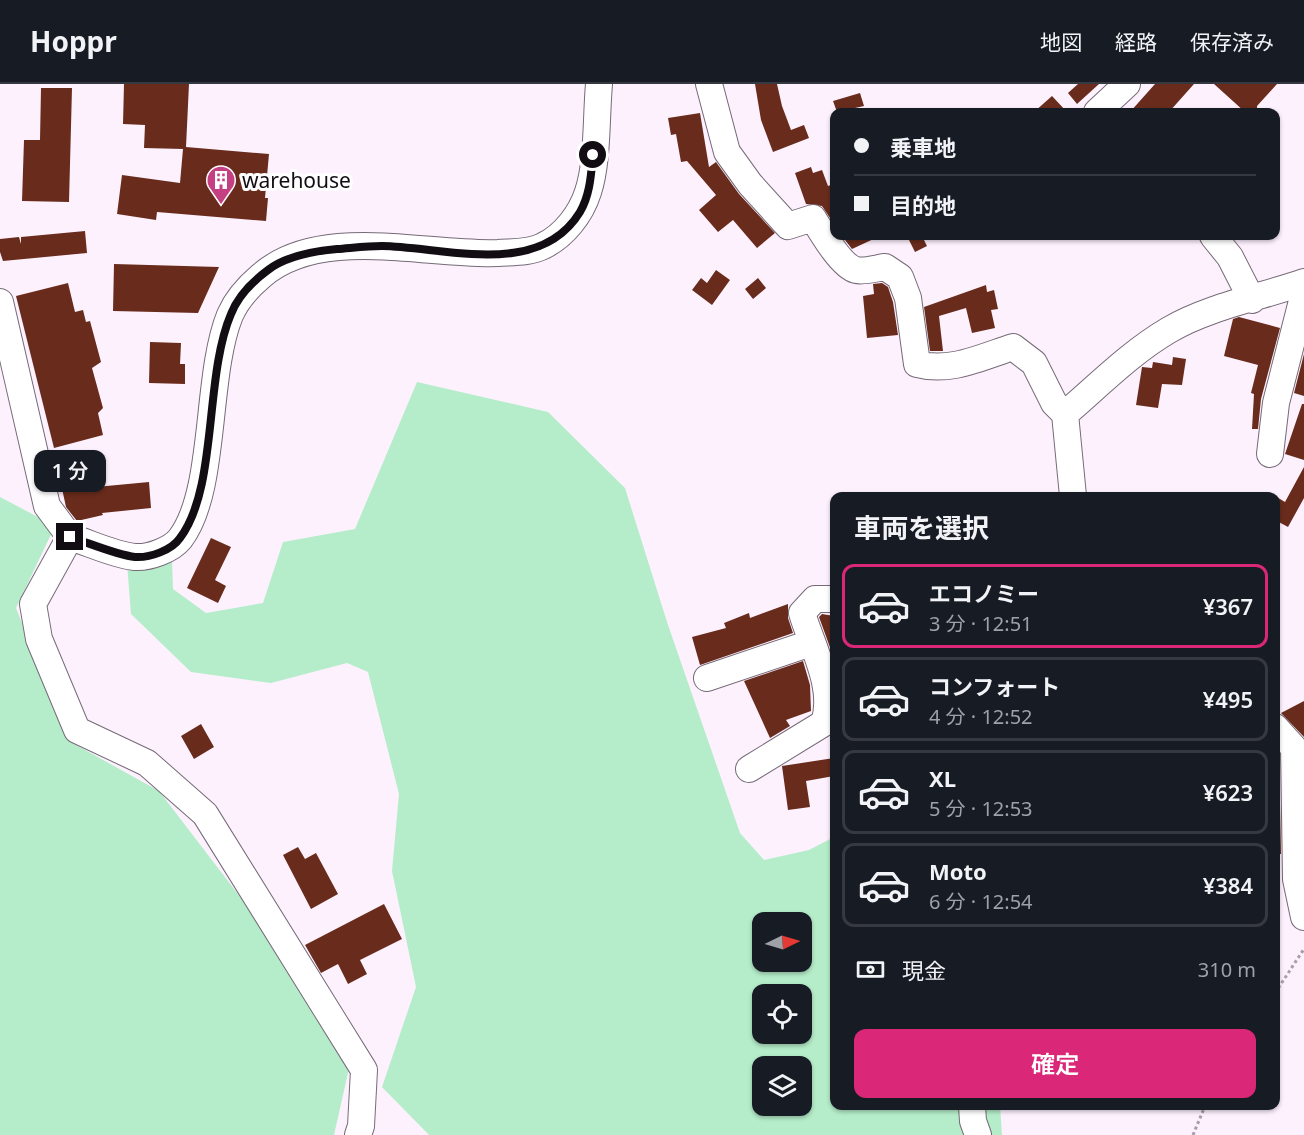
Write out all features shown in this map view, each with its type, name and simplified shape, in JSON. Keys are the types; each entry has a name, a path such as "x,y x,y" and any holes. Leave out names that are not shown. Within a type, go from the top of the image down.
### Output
{"street":[{"path":"0,302 47,506 70,537 136,557 160,553 180,539 198,500 217,365 231,314 247,288 270,268 306,252 381,246 470,254 520,252 543,246 568,228 580,211 589,190 599,84"},
{"path":"709,84 727,152 750,184 788,226 813,218 825,238 850,267 857,270 885,267 900,277 908,298 917,364 934,369 960,364 1013,347 1034,363 1054,403 1065,414 1073,492"},
{"path":"1101,108 1127,84"},
{"path":"1216,240 1230,257 1252,300"},
{"path":"1065,414 1130,356 1170,330 1204,314 1304,282"},
{"path":"1270,454 1276,403 1304,293"},
{"path":"70,537 33,604 39,639 77,730 147,763 205,814 364,1070 361,1126 358,1135"},
{"path":"749,769 824,723 830,707 824,680 802,613 815,599 830,599"},
{"path":"707,678 811,644"},
{"path":"1280,733 1294,748 1296,879 1304,917"},
{"path":"972,1110 973,1122 978,1135"}],"path":[{"path":"1280,985 1304,949"},
{"path":"1192,1135 1203,1110"}],"green space":[{"path":"417,382 548,412 625,488 667,622 740,833 764,860 809,850 830,839 830,1110 1000,1110 1002,1135 429,1135 382,1087 416,987 392,871 399,794 368,672 347,663 271,683 191,672 131,614 127,563 172,560 173,589 206,613 263,603 283,542 355,529"},
{"path":"0,497 55,526 16,608 69,741 159,791 258,920 350,1064 334,1135 0,1135"}],"building":[{"path":"124,84 189,84 186,147 269,154 265,198 268,198 266,221 157,212 156,220 117,214 122,175 180,183 183,149 144,148 145,125 123,124"},
{"path":"755,84 777,84 791,130 804,125 809,138 773,152 761,120"},
{"path":"1078,84 1099,84 1077,104 1068,93"},
{"path":"1155,84 1194,84 1173,108 1134,108"},
{"path":"1214,84 1277,84 1257,108 1241,108"},
{"path":"41,88 72,88 69,202 22,201 24,140 40,140"},
{"path":"860,93 864,106 836,108 833,101"},
{"path":"1052,96 1063,108 1038,108"},
{"path":"700,113 709,167 716,162 739,194 775,233 757,248 733,220 718,232 699,210 716,195 687,161 681,162 676,134 671,135 668,118"},
{"path":"811,167 813,173 822,170 828,186 830,185 830,218 822,206 806,204 795,173"},
{"path":"85,231 87,253 3,261 0,252 0,239 19,237 21,244 21,237"},
{"path":"845,240 871,240 852,249"},
{"path":"909,240 924,240 927,246 915,252"},
{"path":"114,264 219,267 198,313 113,311"},
{"path":"716,270 730,280 712,305 692,290 701,278 707,283"},
{"path":"758,278 766,288 753,299 745,289"},
{"path":"68,283 75,312 83,310 86,322 90,321 101,362 92,368 103,408 98,413 103,435 54,448 16,296"},
{"path":"882,283 888,287 893,302 898,335 867,338 863,296 874,294 873,284"},
{"path":"986,285 987,292 994,290 998,309 991,310 995,328 972,333 966,308 939,316 943,351 930,351 924,307"},
{"path":"1239,317 1280,328 1261,399 1258,429 1252,429 1254,394 1251,393 1258,365 1224,356 1233,319"},
{"path":"150,342 181,343 180,364 185,364 185,384 149,383"},
{"path":"1304,354 1304,396 1294,393"},
{"path":"1173,357 1186,359 1182,385 1162,384 1158,408 1136,405 1142,367 1152,368 1153,362 1172,365"},
{"path":"1302,404 1304,404 1304,460 1285,454"},
{"path":"1304,467 1304,498 1288,527 1280,523 1280,499 1285,502"},
{"path":"94,477 96,487 149,482 151,508 102,513 103,515 77,521 66,507 61,484"},
{"path":"211,538 231,547 215,580 226,586 218,603 187,588"},
{"path":"788,604 788,618 793,633 700,665 692,637 726,628 724,623 749,613 750,618"},
{"path":"822,614 830,615 830,647 819,617"},
{"path":"803,661 810,685 811,711 786,720 790,726 770,738 744,681"},
{"path":"1304,701 1304,737 1281,713"},
{"path":"201,724 214,747 194,759 181,736"},
{"path":"830,759 830,777 806,781 810,807 788,810 782,766"},
{"path":"1280,804 1281,854 1280,854"},
{"path":"298,847 305,859 316,853 338,894 311,909 283,855"},
{"path":"384,904 402,939 360,960 367,974 348,984 338,964 321,973 305,945"}],"place":[{"name":"warehouse","path":"221,206"}],"route":[{"path":"70,537 136,557 160,553 180,539 198,500 217,365 231,314 247,288 270,268 306,252 381,246 470,254 520,252 543,246 568,228 580,211 589,190 593,155"}]}
